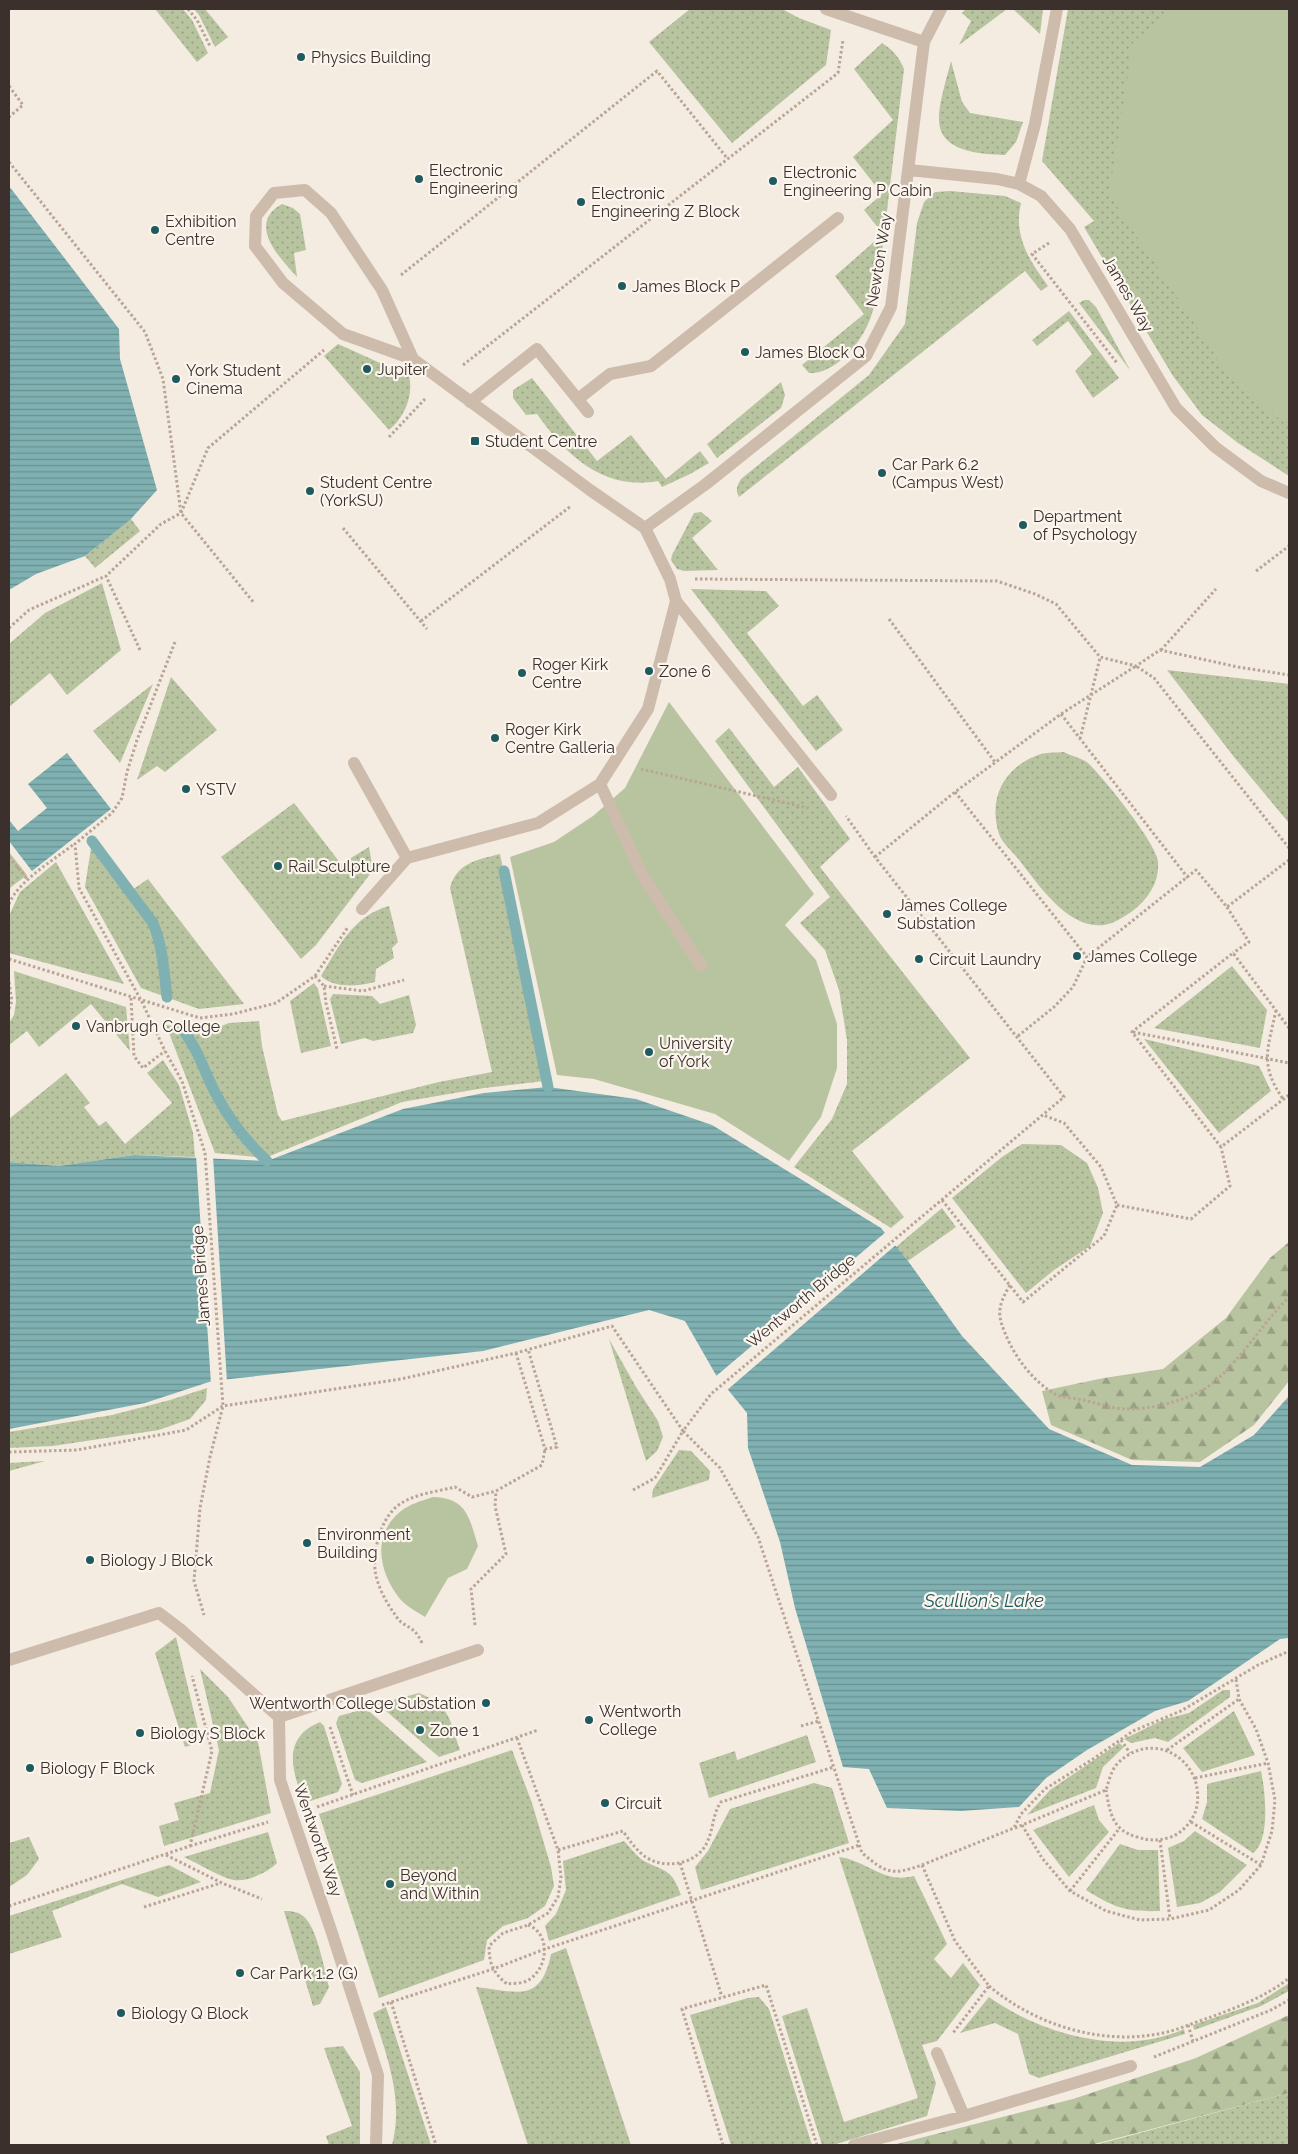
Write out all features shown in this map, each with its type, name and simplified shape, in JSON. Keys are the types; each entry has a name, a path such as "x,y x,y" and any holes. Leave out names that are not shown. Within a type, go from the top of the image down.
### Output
{"street":[{"path":"826,9 924,42"},
{"name":"Newton Way","path":"645,528 706,484 866,356 891,307 924,42 941,9"},
{"path":"1019,184 1035,124 1057,9"},
{"name":"James Way","path":"909,170 997,179 1019,184 1041,196 1070,229 1176,408 1215,447 1261,481 1289,493"},
{"path":"413,359 382,290 331,214 305,190 274,193 256,216 255,246 265,262 283,283 343,334 413,359 441,382 645,528 670,579 676,601 831,795"},
{"path":"578,399 610,374 651,366 838,218"},
{"path":"470,402 537,349 588,412"},
{"path":"362,909 407,858 538,823 600,784 648,709 676,601"},
{"path":"354,763 407,858"},
{"path":"600,784 644,878 701,966"},
{"path":"9,1660 159,1613 279,1717 478,1650"},
{"name":"Wentworth Way","path":"279,1717 280,1780 378,2075 376,2145"},
{"path":"937,2053 964,2116"},
{"path":"854,2145 964,2116 1130,2066"}],"path":[{"path":"188,9 198,20 210,46"},
{"path":"389,437 441,382 838,73 846,17"},
{"path":"382,290 657,71 728,158"},
{"path":"9,86 23,105 9,117"},
{"path":"9,162 145,332 163,379 181,513 254,603"},
{"path":"1056,238 1032,254 1071,306"},
{"path":"9,628 29,610 106,576 161,524 181,513 208,448 343,334"},
{"path":"421,621 575,504 590,490"},
{"path":"343,528 427,629"},
{"path":"1256,571 1289,546"},
{"path":"106,576 140,650"},
{"path":"670,579 997,581 1035,594 1056,604 1100,657 1136,666 1154,678 1289,848"},
{"path":"876,858 955,792 995,762 1061,714 1160,650 1216,589"},
{"path":"889,619 995,762"},
{"path":"9,904 12,895 112,813 122,798 127,772 137,740 175,642"},
{"path":"1160,650 1289,676"},
{"path":"1080,740 1100,657"},
{"path":"1061,714 1188,878"},
{"path":"614,762 818,810"},
{"path":"955,792 1087,957"},
{"path":"831,795 876,858 1018,1036 1054,1007 1073,987 1087,957 1196,870 1227,907 1249,942 1132,1032"},
{"path":"837,814 847,817"},
{"name":"James Bridge","path":"75,844 80,888 142,1002 165,1051 182,1081 205,1153 223,1406"},
{"path":"9,857 28,880"},
{"path":"1227,907 1289,860"},
{"path":"9,959 142,1002 200,1018 233,1014 276,1004 315,976 336,943 362,909"},
{"path":"1233,953 1289,1028"},
{"path":"315,976 324,986 337,1049"},
{"path":"324,986 362,991 404,980"},
{"path":"9,982 12,1001 9,1009"},
{"path":"131,998 134,1056 143,1068 165,1051"},
{"path":"1276,1010 1266,1058 1267,1069 1273,1084 1283,1099"},
{"path":"1132,1032 1289,1063"},
{"path":"1117,1205 1192,1219 1230,1186 1222,1148 1132,1032"},
{"name":"Wentworth Bridge","path":"633,1490 655,1478 683,1431 711,1394 907,1227 942,1200 1064,1097 1018,1036"},
{"path":"1222,1148 1289,1095"},
{"path":"942,1200 1023,1302 1104,1236 1117,1205 1100,1167 1064,1123 1043,1115"},
{"path":"1010,1285 1000,1302 999,1317 1012,1349 1024,1367 1054,1394 1126,1409 1157,1406 1201,1391 1217,1379 1271,1314 1289,1297"},
{"path":"9,1452 77,1450 186,1430 223,1406 401,1379 516,1353 612,1326 683,1431 720,1468 758,1537 862,1853 881,1869 903,1872 1106,1790"},
{"path":"528,1349 557,1447 545,1449"},
{"path":"432,1666 416,1630 397,1619 385,1599 375,1571 376,1549 382,1527 394,1509 411,1498 455,1487 472,1497 496,1491 542,1465 545,1449 516,1353"},
{"path":"190,1846 212,1751 186,1656 209,1631 194,1581 200,1508 223,1406"},
{"path":"478,1650 470,1589 506,1554 495,1506 496,1491"},
{"path":"1014,1828 1022,1814 1045,1789 1121,1740 1133,1730 1181,1711 1258,1665 1289,1650"},
{"path":"1022,1825 1042,1858 1070,1891 1106,1911 1140,1920 1170,1919 1208,1910 1239,1890 1261,1865 1272,1831 1275,1800 1268,1763 1256,1729 1238,1699 1236,1679"},
{"path":"1167,1750 1238,1699"},
{"path":"322,1704 353,1795"},
{"path":"801,1726 819,1721"},
{"path":"9,1906 190,1846 353,1795 538,1730"},
{"path":"517,1738 558,1850 561,1877 558,1897 548,1913 528,1925 503,1933 489,1946 489,1961 496,1975 507,1984 529,1980 544,1959 545,1949 542,1935 536,1928 528,1925"},
{"path":"1121,1740 1130,1754"},
{"path":"1159,1748 1167,1750 1184,1760 1195,1778 1198,1797 1191,1822 1175,1835 1160,1840 1144,1839 1129,1835 1119,1829 1110,1812 1106,1790 1112,1771 1118,1763 1130,1754 1143,1749 1159,1748"},
{"path":"1195,1778 1268,1763"},
{"path":"558,1850 624,1831 633,1845 645,1856 661,1864 680,1863 694,1857 703,1849 710,1835 717,1807 721,1802 834,1767"},
{"path":"1191,1822 1261,1865"},
{"path":"1070,1891 1119,1829"},
{"path":"1160,1840 1170,1919"},
{"path":"385,2004 691,1900 860,1846"},
{"path":"166,1855 222,1883 262,1899"},
{"path":"680,1863 722,1997"},
{"path":"922,1865 955,1941 989,1986 1006,2001 1066,2029 1093,2034 1131,2037 1170,2031 1239,2007 1281,1985 1289,1978"},
{"path":"144,1907 222,1883"},
{"path":"723,2145 682,2009 766,1985 817,2145"},
{"path":"937,2053 989,1986"},
{"path":"1130,2066 1271,2010 1289,2000"},
{"path":"391,2002 436,2145"},
{"path":"1188,2025 1193,2041"}],"green space":[{"path":"155,9 183,9 192,20 208,53 197,62"},
{"path":"194,9 205,9 228,37 215,47"},
{"path":"690,9 782,9 799,18 831,30 826,65 732,143 649,42"},
{"path":"966,9 1007,9 959,45 971,21 962,13"},
{"path":"1013,9 1043,9 1040,34"},
{"path":"1068,9 1216,9 1289,390 1289,476 1238,443 1202,415 1173,376 1084,227 1094,221 1042,161"},
{"path":"1174,9 1289,9 1289,427 1231,379 1109,194 1133,42"},
{"path":"882,43 895,54 904,69 877,294 869,323 848,353 833,366 817,373 809,373 802,365 864,314 835,276 883,234 864,210 882,194 853,157 893,120 854,69"},
{"path":"951,61 962,102 970,113 1023,122 1016,142 1005,155 984,154 962,149 945,138 941,129 939,112"},
{"path":"950,191 1005,196 1021,203 1019,226 1024,247 1048,286 1041,291 1025,271 739,497 737,488 741,479 869,375 905,324 917,223 924,202 935,192"},
{"path":"282,204 293,208 300,214 306,250 294,253 297,277 275,251 266,231 267,221 272,212"},
{"path":"1089,300 1096,307 1130,370 1079,303"},
{"path":"1069,311 1119,378 1093,398 1075,371 1092,354 1068,321 1037,346 1032,340"},
{"path":"338,344 409,376 409,398 403,413 389,430 324,356"},
{"path":"532,378 597,461 631,435 666,479 700,451 709,463 662,487 658,481 638,483 620,481 603,475 588,467 574,456 560,443 537,414 526,415 513,398 513,390"},
{"path":"781,382 785,395 781,408 717,458 707,444"},
{"path":"701,512 712,521 692,538 718,570 684,571 677,569 671,560 672,555 694,513"},
{"path":"131,519 140,531 95,568 85,556"},
{"path":"102,583 121,650 67,695 50,673 9,707 9,644 45,613"},
{"path":"691,589 766,591 779,606 747,633 803,706 817,695 843,730 816,751"},
{"path":"1167,670 1289,684 1289,823 1234,757"},
{"path":"171,677 217,730 165,772 157,766 137,780"},
{"path":"153,684 120,763 93,731"},
{"path":"669,702 814,894 785,925 816,960 837,1024 837,1068 821,1117 789,1161 715,1114 594,1079 557,1075 510,857 554,842 593,816 625,788"},
{"path":"729,728 774,787 798,767 850,839 820,867 970,1058 852,1151 904,1217 891,1228 794,1167 832,1119 847,1084 847,1040 839,990 825,950 800,923 830,897 715,741"},
{"path":"1064,752 1086,761 1095,770 1140,827 1156,853 1158,872 1151,890 1139,906 1114,922 1100,925 1086,923 1072,917 1060,908 1005,844 999,834 996,821 997,797 1007,776 1026,761 1038,755"},
{"path":"294,803 341,864 369,847 373,870 316,945 301,959 221,857"},
{"path":"92,841 132,890 148,879 244,1004 199,1009 141,988 85,887"},
{"path":"9,852 27,875 11,887 9,892"},
{"path":"500,854 544,1081 484,1088 402,1102 265,1158 215,1153 166,1025 212,1030 229,1023 259,1021 262,1046 278,1115 282,1121 439,1082 492,1072 450,888 457,873 463,868 475,861"},
{"path":"56,862 124,984 9,953 9,916 20,892"},
{"path":"389,906 398,942 392,948 394,958 376,969 375,982 362,985 340,985 321,976 341,943 356,925 376,911"},
{"path":"1232,966 1267,1010 1260,1048 1154,1028"},
{"path":"14,971 126,1007 130,1051 91,1004 39,1047 27,1031 9,1045 9,1023 14,1015 16,1002"},
{"path":"314,983 318,989 331,1046 301,1053 290,1001"},
{"path":"333,994 372,996 380,1004 409,995 416,1025 413,1033 373,1041 365,1038 341,1044 330,999"},
{"path":"1144,1039 1259,1066 1271,1091 1219,1133"},
{"path":"163,1060 179,1085 193,1133 195,1157 134,1155 59,1166 9,1162 9,1119 66,1073 90,1103 84,1107 99,1126 106,1121 125,1144 172,1103 147,1073"},
{"path":"1022,1144 1061,1145 1087,1163 1098,1188 1103,1213 1090,1246 1054,1270 1026,1293 952,1198 1002,1157"},
{"path":"942,1208 956,1227 908,1261 896,1247"},
{"path":"1289,1242 1289,1381 1254,1425 1200,1462 1132,1460 1051,1425 1042,1391 1104,1378 1163,1369 1226,1318 1270,1258"},
{"path":"609,1339 658,1421 663,1437 657,1451 646,1461"},
{"path":"207,1388 206,1400 190,1419 159,1430 53,1446 9,1448 9,1432 112,1415"},
{"path":"679,1450 691,1451 710,1471 709,1480 652,1498 653,1489"},
{"path":"45,1461 9,1471 9,1463"},
{"path":"433,1497 444,1498 460,1505 469,1518 478,1546 467,1569 448,1578 425,1617 402,1602 387,1578 381,1554 385,1531 391,1521 401,1511"},
{"path":"176,1637 201,1742 185,1747 155,1653"},
{"path":"200,1669 228,1697 258,1742 271,1813 164,1846 159,1826 179,1820 174,1803 210,1793 219,1750"},
{"path":"1223,1690 1230,1690 1230,1697 1168,1742 1155,1738 1131,1743 1124,1739 1165,1719 1189,1713"},
{"path":"419,1693 438,1703 448,1715 460,1750 439,1757 378,1704"},
{"path":"361,1710 370,1712 427,1762 362,1783 355,1780 336,1723 339,1716"},
{"path":"1234,1711 1255,1755 1202,1772 1183,1748"},
{"path":"320,1722 324,1726 342,1784 338,1792 304,1803 296,1780 293,1757 294,1747 299,1737 307,1729"},
{"path":"807,1735 816,1762 709,1798 699,1763 735,1751 737,1760"},
{"path":"1119,1743 1124,1747 1103,1767 1096,1788 1027,1815 1050,1790"},
{"path":"512,1750 532,1803 551,1867 554,1886 545,1906 528,1918 503,1926 487,1940 484,1960 379,1998 319,1814"},
{"path":"1261,1771 1265,1802 1264,1826 1259,1847 1253,1853 1202,1819 1207,1802 1207,1784"},
{"path":"814,1783 832,1788 849,1843 701,1890 695,1867 708,1851 730,1809"},
{"path":"1094,1805 1099,1820 1109,1832 1069,1877 1033,1830"},
{"path":"1195,1831 1247,1865 1220,1892 1200,1903 1177,1907 1168,1848 1184,1841"},
{"path":"268,1832 277,1863 263,1873 251,1878 229,1879 184,1857"},
{"path":"29,1837 39,1859 27,1875 9,1887 9,1843"},
{"path":"624,1841 641,1859 667,1872 674,1880 681,1895 549,1941 545,1926 556,1914 566,1890 563,1861"},
{"path":"1120,1844 1138,1850 1158,1850 1160,1911 1138,1911 1121,1908 1086,1890"},
{"path":"839,1857 859,1863 884,1875 903,1878 914,1876 947,1944 934,1959 951,1978 963,1963 980,1985 937,2041 922,2045 936,2083 927,2116 833,2145 822,2145 782,2016 807,2008 844,2122 918,2098"},
{"path":"169,1865 201,1882 158,1897 122,1884 52,1911 62,1937 9,1954 9,1916"},
{"path":"284,1911 296,1912 303,1916 308,1921 316,1938 329,1987 320,2004 313,2006"},
{"path":"566,1948 631,2145 528,2145 476,1987 514,1992 533,1988 541,1981 547,1970 551,1954"},
{"path":"1289,1983 1289,1991 1261,2006 1194,2030 1193,2025 1258,2003"},
{"path":"759,1997 769,2009 812,2145 731,2145 690,2015 748,1998"},
{"path":"989,1997 1033,2022 1084,2038 1109,2041 1135,2041 1160,2037 1184,2029 1185,2034 1039,2078 1029,2074 1018,2034 995,2023 960,2033"},
{"path":"386,2007 431,2145 392,2145 395,2128 395,2095 388,2062 373,2013"},
{"path":"1289,2015 1289,2093 1091,2145 893,2145 1073,2099 1196,2058"},
{"path":"343,2046 360,2072 360,2145 329,2145 326,2136 352,2126 324,2048"},
{"path":"1289,2093 1289,2145 1095,2145"}],"water":[{"path":"9,186 119,329 120,359 157,490 130,520 85,556 36,574 9,590"},
{"path":"67,753 111,809 32,871 9,841 9,820 18,831 47,808 28,784"},
{"name":"Scullion's Lake","path":"548,1087 636,1099 712,1125 881,1228 908,1261 962,1336 1049,1429 1132,1465 1200,1467 1254,1435 1289,1396 1289,1638 1280,1639 1188,1701 1155,1711 1087,1750 1046,1778 1019,1807 961,1811 887,1808 869,1769 843,1767 795,1608 780,1542 748,1448 747,1413 716,1375 685,1321 649,1310 483,1351 212,1381 145,1403 9,1429 9,1162 59,1166 134,1155 267,1161 403,1109 484,1093"}],"pier":[{"path":"196,1155 213,1156 227,1382 211,1384"},
{"path":"887,1231 897,1244 726,1391 715,1377"}],"waterway":[{"path":"92,841 153,923 161,950 167,997"},
{"path":"504,871 548,1087"},
{"path":"181,1027 201,1061 212,1087 227,1114 246,1139 267,1161"}],"place":[{"name":"Physics Building","path":"301,57"},
{"name":"Electronic Engineering","path":"419,179"},
{"name":"Electronic Engineering P Cabin","path":"773,181"},
{"name":"Electronic Engineering Z Block","path":"581,202"},
{"name":"Exhibition Centre","path":"155,230"},
{"name":"James Block P","path":"622,286"},
{"name":"James Block Q","path":"745,352"},
{"name":"Jupiter","path":"367,369"},
{"name":"York Student Cinema","path":"176,379"},
{"name":"Student Centre","path":"475,441"},
{"name":"Car Park 6.2 (Campus West)","path":"882,473"},
{"name":"Student Centre (YorkSU)","path":"310,491"},
{"name":"Department of Psychology","path":"1023,525"},
{"name":"Zone 6","path":"649,671"},
{"name":"Roger Kirk Centre","path":"522,673"},
{"name":"Roger Kirk Centre Galleria","path":"495,738"},
{"name":"YSTV","path":"186,789"},
{"name":"Rail Sculpture","path":"278,866"},
{"name":"James College Substation","path":"887,914"},
{"name":"James College","path":"1077,956"},
{"name":"Circuit Laundry","path":"919,959"},
{"name":"Vanbrugh College","path":"76,1026"},
{"name":"University of York","path":"649,1052"},
{"name":"Environment Building","path":"307,1543"},
{"name":"Biology J Block","path":"90,1560"},
{"name":"Wentworth College Substation","path":"486,1703"},
{"name":"Wentworth College","path":"589,1720"},
{"name":"Zone 1","path":"420,1730"},
{"name":"Biology S Block","path":"140,1733"},
{"name":"Biology F Block","path":"30,1768"},
{"name":"Circuit","path":"605,1803"},
{"name":"Beyond and Within","path":"390,1884"},
{"name":"Car Park 1.2 (G)","path":"240,1973"},
{"name":"Biology Q Block","path":"121,2013"}]}
